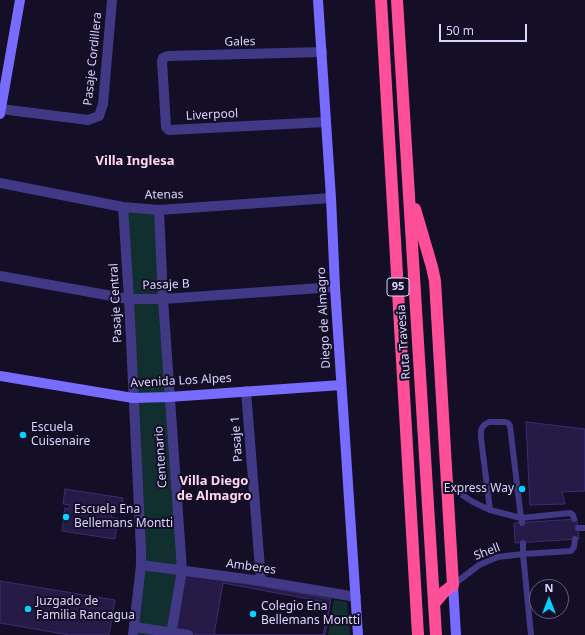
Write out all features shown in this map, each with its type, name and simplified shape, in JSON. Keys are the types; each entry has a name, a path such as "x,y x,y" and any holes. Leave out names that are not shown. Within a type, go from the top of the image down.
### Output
{"highway":[{"name":"Ruta Travesía","path":"381,0 418,635"},
{"name":"Ruta Travesía","path":"397,0 436,635"},
{"path":"409,189 435,281 453,585 444,592 434,604"},
{"path":"413,635 415,573"}],"main road":[{"path":"0,112 20,0"},
{"name":"Diego de Almagro","path":"318,0 331,198 334,287 358,635"},
{"name":"Avenida Los Alpes","path":"0,376 134,398 341,385"},
{"path":"453,585 456,635"}],"street":[{"name":"Pasaje Cordillera","path":"0,112 88,120 99,116 103,104 112,0"},
{"name":"Gales","path":"162,61 163,58 168,56 322,52"},
{"name":"Liverpool","path":"162,61 166,126 169,130 173,131 326,122"},
{"name":"Atenas","path":"0,184 123,207 160,210 331,198"},
{"name":"Pasaje Central","path":"123,207 134,398"},
{"path":"160,210 163,299 169,397"},
{"name":"Pasaje B","path":"0,276 129,298 163,299 334,287"},
{"name":"Pasaje 1","path":"246,391 261,581"},
{"name":"Centenario","path":"169,397 182,570 172,634"},
{"name":"Centenario","path":"133,631 142,550 134,398"},
{"name":"Amberes","path":"141,564 261,581 356,597"},
{"path":"133,631 188,635"}],"lane":[{"path":"490,510 481,430 484,425 489,422 505,422 510,426 522,520"},
{"path":"446,485 473,502 490,510 522,520 570,513 573,515 574,519"},
{"name":"Shell","path":"453,585 479,565 498,557 571,551 574,547 574,539"},
{"path":"522,543 531,635"}],"green space":[{"path":"126,210 157,212 179,570 169,635 135,635 144,565"},
{"path":"334,600 347,602 350,635 328,635"}],"building":[{"path":"526,422 585,429 585,491 562,492 565,504 530,505"},
{"path":"65,489 123,498 120,513 112,512 111,517 118,518 115,539 62,531 65,508 69,509 70,505 63,504"},
{"path":"577,519 579,539 515,543 514,523"},
{"name":"Colegio Ena Bellemans Montti","path":"185,572 331,599 325,635 201,635 175,630"},
{"path":"0,581 115,600 109,635 69,635 0,623"},
{"name":"Colegio Ena Bellemans Montti","path":"223,583 330,603 323,635 214,635"}],"place":[{"name":"Escuela Cuisenaire","path":"23,435"},
{"name":"Express Way","path":"522,489"},
{"name":"Escuela Ena Bellemans Montti","path":"66,517"},
{"name":"Juzgado de Familia Rancagua","path":"28,609"},
{"name":"Colegio Ena Bellemans Montti","path":"253,614"}],"district":[{"name":"Villa Inglesa","path":"135,161"},
{"name":"Villa Diego de Almagro","path":"214,488"}]}
